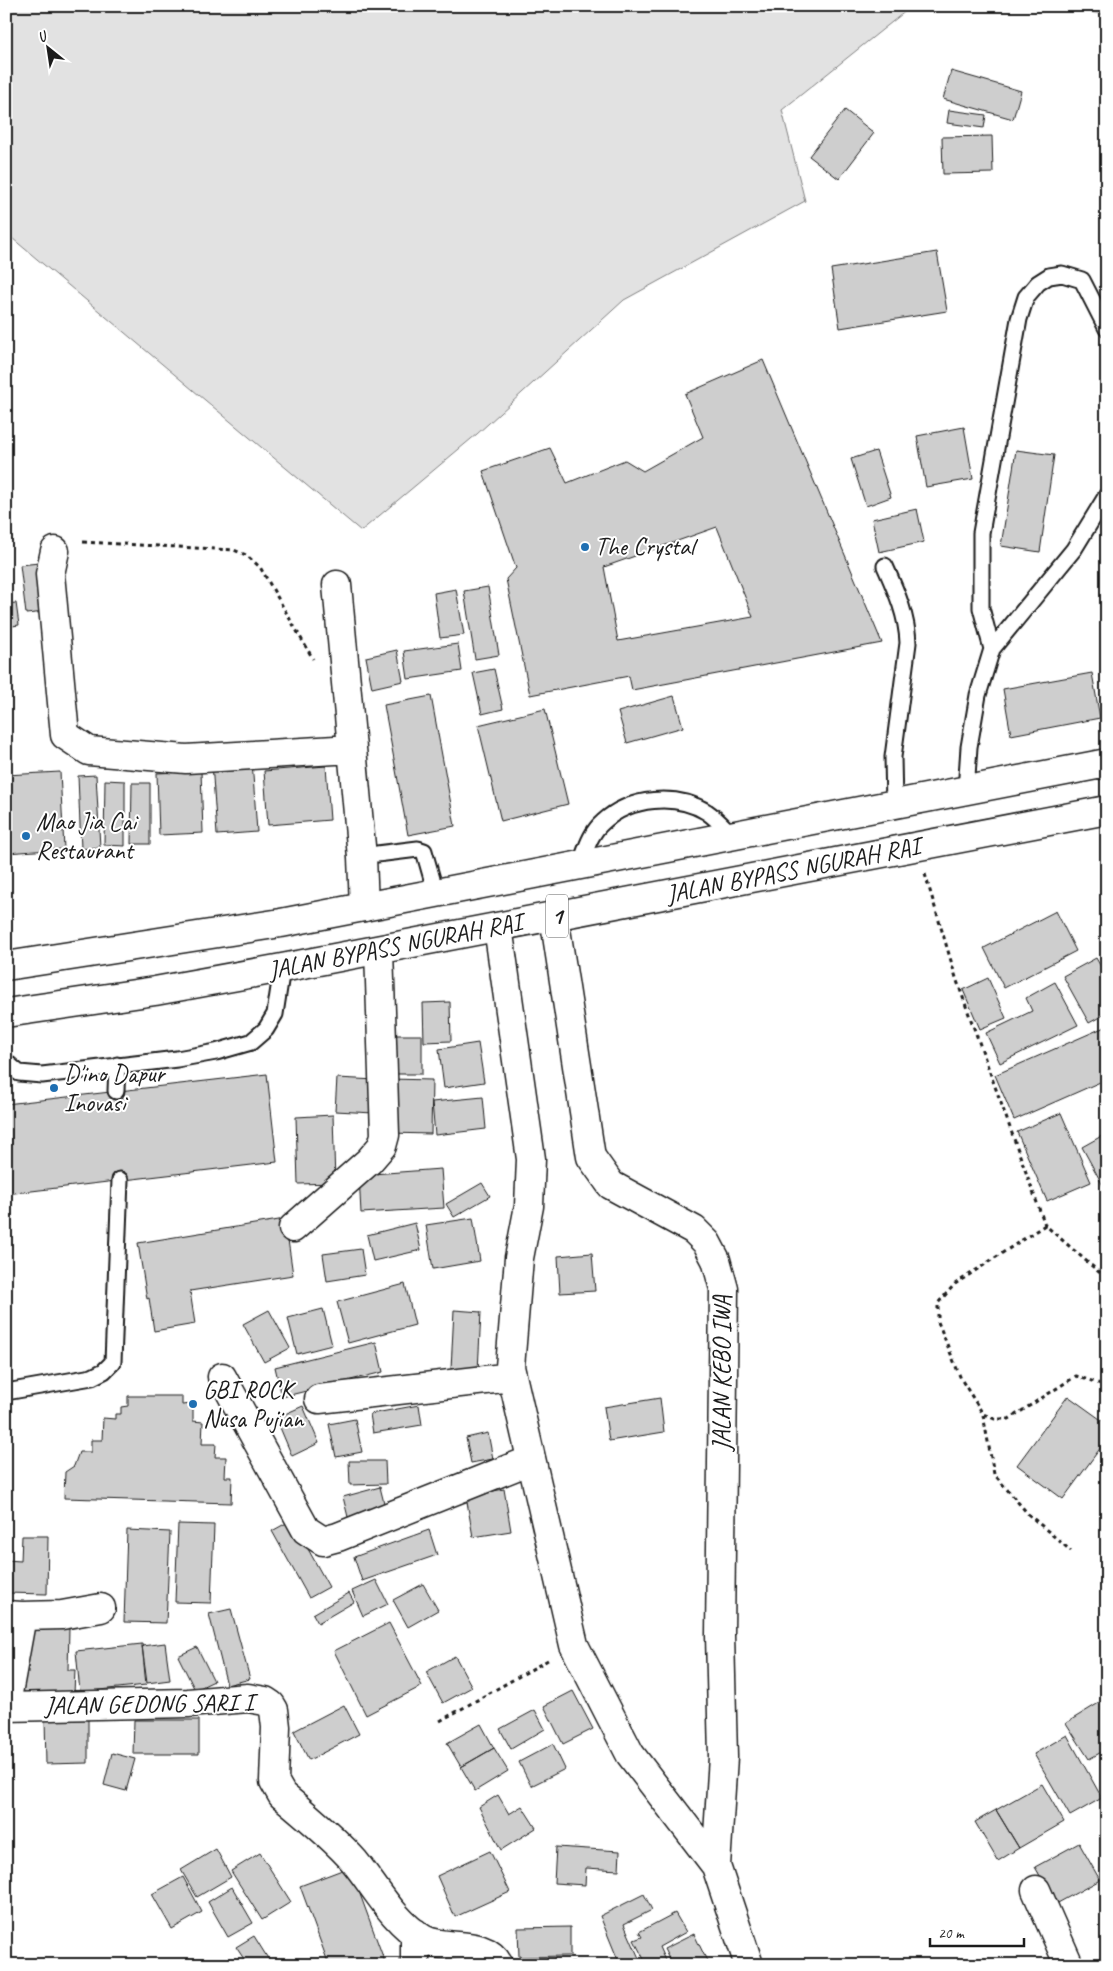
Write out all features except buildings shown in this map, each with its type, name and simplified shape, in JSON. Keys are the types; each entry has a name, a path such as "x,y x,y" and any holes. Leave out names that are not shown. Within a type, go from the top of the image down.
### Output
{"main road":[{"path":"55,552 50,574 65,735 89,751 186,758 352,749"},
{"path":"337,584 364,907"},
{"name":"JALAN BYPASS NGURAH RAI","path":"6,966 281,923 1107,764"},
{"name":"JALAN BYPASS NGURAH RAI","path":"6,1013 155,991 282,968 1107,810"},
{"name":"JALAN KEBO IWA","path":"554,916 591,1157 611,1185 694,1230 707,1244 716,1260 724,1289 720,1635 724,1756 716,1866"},
{"name":"JALAN KEBO IWA","path":"498,927 531,1159 529,1206 519,1258 510,1367 574,1645 630,1754 716,1866 749,1965"},
{"path":"293,1228 369,1161 382,1146 385,1135 379,950"},
{"path":"222,1377 306,1530 323,1541 338,1537 531,1460"},
{"path":"319,1400 512,1377"},
{"path":"6,1705 14,1616 62,1615 101,1608"},
{"name":"JALAN GEDONG SARI I","path":"6,1705 188,1703 248,1698 265,1701 274,1710 276,1727 274,1781 282,1795 354,1861 385,1902 414,1933 425,1940 440,1944 482,1949 495,1957 499,1965"},
{"path":"1036,1890 1069,1965"},
{"path":"414,1933 415,1965"}],"lane":[{"path":"992,649 981,608 981,533 1019,319 1026,297 1038,283 1049,276 1062,274 1082,280 1107,329"},
{"path":"966,791 969,747 978,695 992,649 1074,549 1107,495"},
{"path":"885,566 907,624 908,643 893,757 894,805"},
{"path":"580,865 590,838 603,821 622,810 640,803 664,799 685,802 708,813 733,836"},
{"path":"377,854 418,849 424,851 436,893"},
{"path":"6,1062 20,1073 42,1075 177,1059 216,1052 251,1042 266,1028 275,1014 282,968"},
{"path":"116,1091 117,1065"},
{"path":"6,1392 92,1377 104,1371 112,1362 120,1180"}],"path":[{"path":"55,552 65,545 77,542 234,550 246,555 260,567 316,664"},
{"path":"917,847 957,981 1045,1225 1107,1279"},
{"path":"1045,1225 955,1284 938,1303 938,1322 961,1379 982,1414 994,1474 1028,1514 1071,1551"},
{"path":"982,1414 995,1419 1009,1419 1076,1376 1107,1386"},
{"path":"440,1721 574,1645"}],"shaded area":[{"path":"6,6 912,6 782,110 805,201 624,300 477,434 361,531 6,233"},
{"path":"1054,6 1107,6 1107,15"}],"place":[{"name":"The Crystal","path":"585,547"},
{"name":"Mao Jia Cai Restaurant","path":"26,836"},
{"name":"D'ino Dapur Inovasi","path":"54,1088"},
{"name":"GBI ROCK Nusa Pujian","path":"193,1404"}]}
